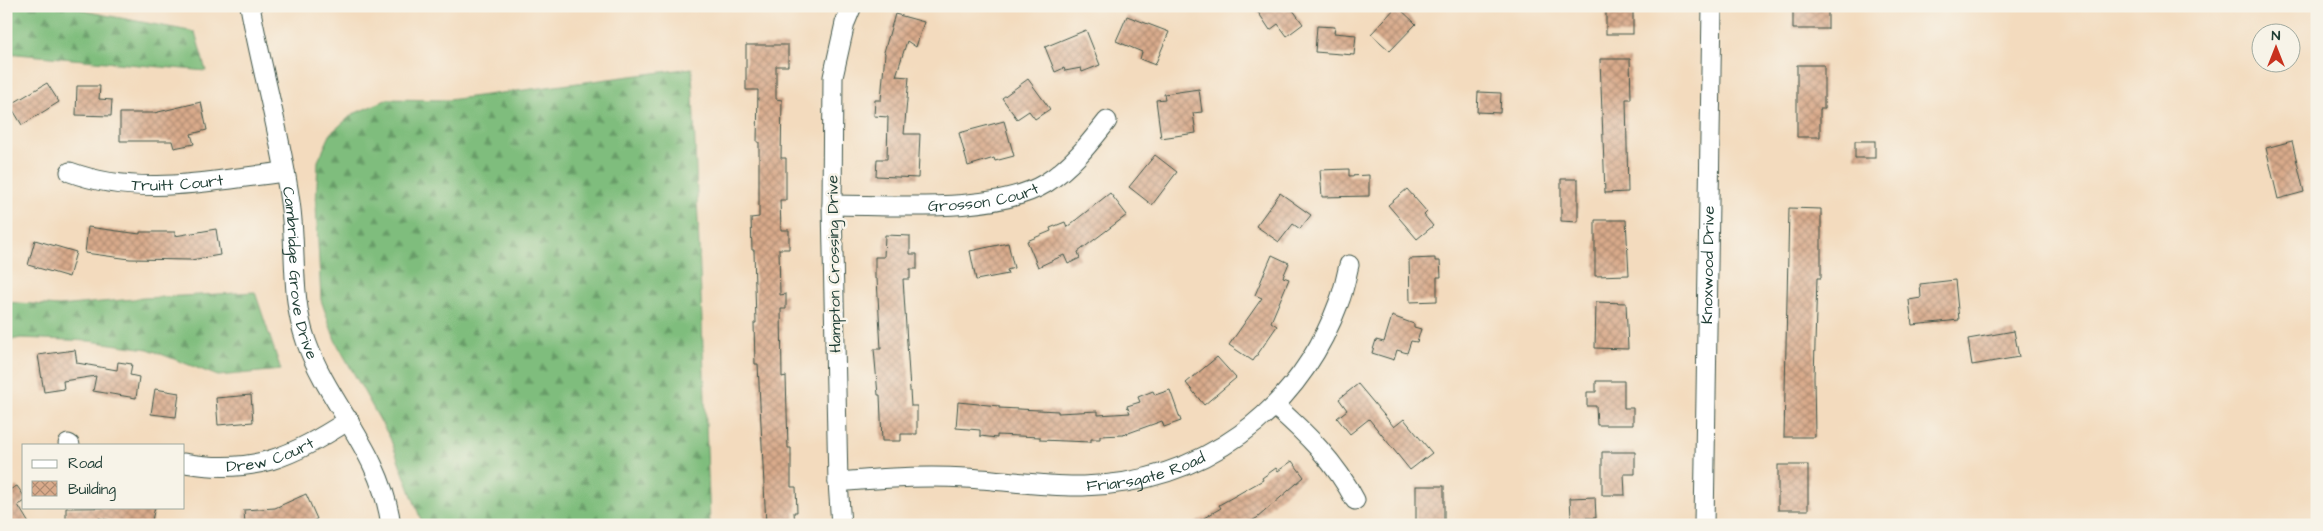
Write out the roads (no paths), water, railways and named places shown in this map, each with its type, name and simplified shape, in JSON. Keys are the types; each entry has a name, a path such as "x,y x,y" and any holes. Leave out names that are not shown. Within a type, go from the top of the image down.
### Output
{"street":[{"name":"Cambridge Grove Drive","path":"250,6 285,172 290,205 294,290 306,341 320,372 370,457 382,486 391,525"},
{"name":"Hampton Crossing Drive","path":"841,525 838,482 832,205 833,77 845,23 852,6"},
{"name":"Knoxwood Drive","path":"1704,525 1712,6"},
{"name":"Grosson Court","path":"832,205 970,204 1013,196 1044,184 1060,173 1082,154 1107,121"},
{"name":"Truitt Court","path":"70,172 93,180 115,184 148,186 207,183 285,172"},
{"name":"Friarsgate Road","path":"838,482 923,477 1083,486 1136,481 1208,456 1251,428 1275,406 1304,371 1329,326 1340,300 1349,265"},
{"path":"1275,406 1314,442 1347,485 1355,500"},
{"name":"Drew Court","path":"185,463 202,466 249,466 272,460 312,444 349,420"}]}
